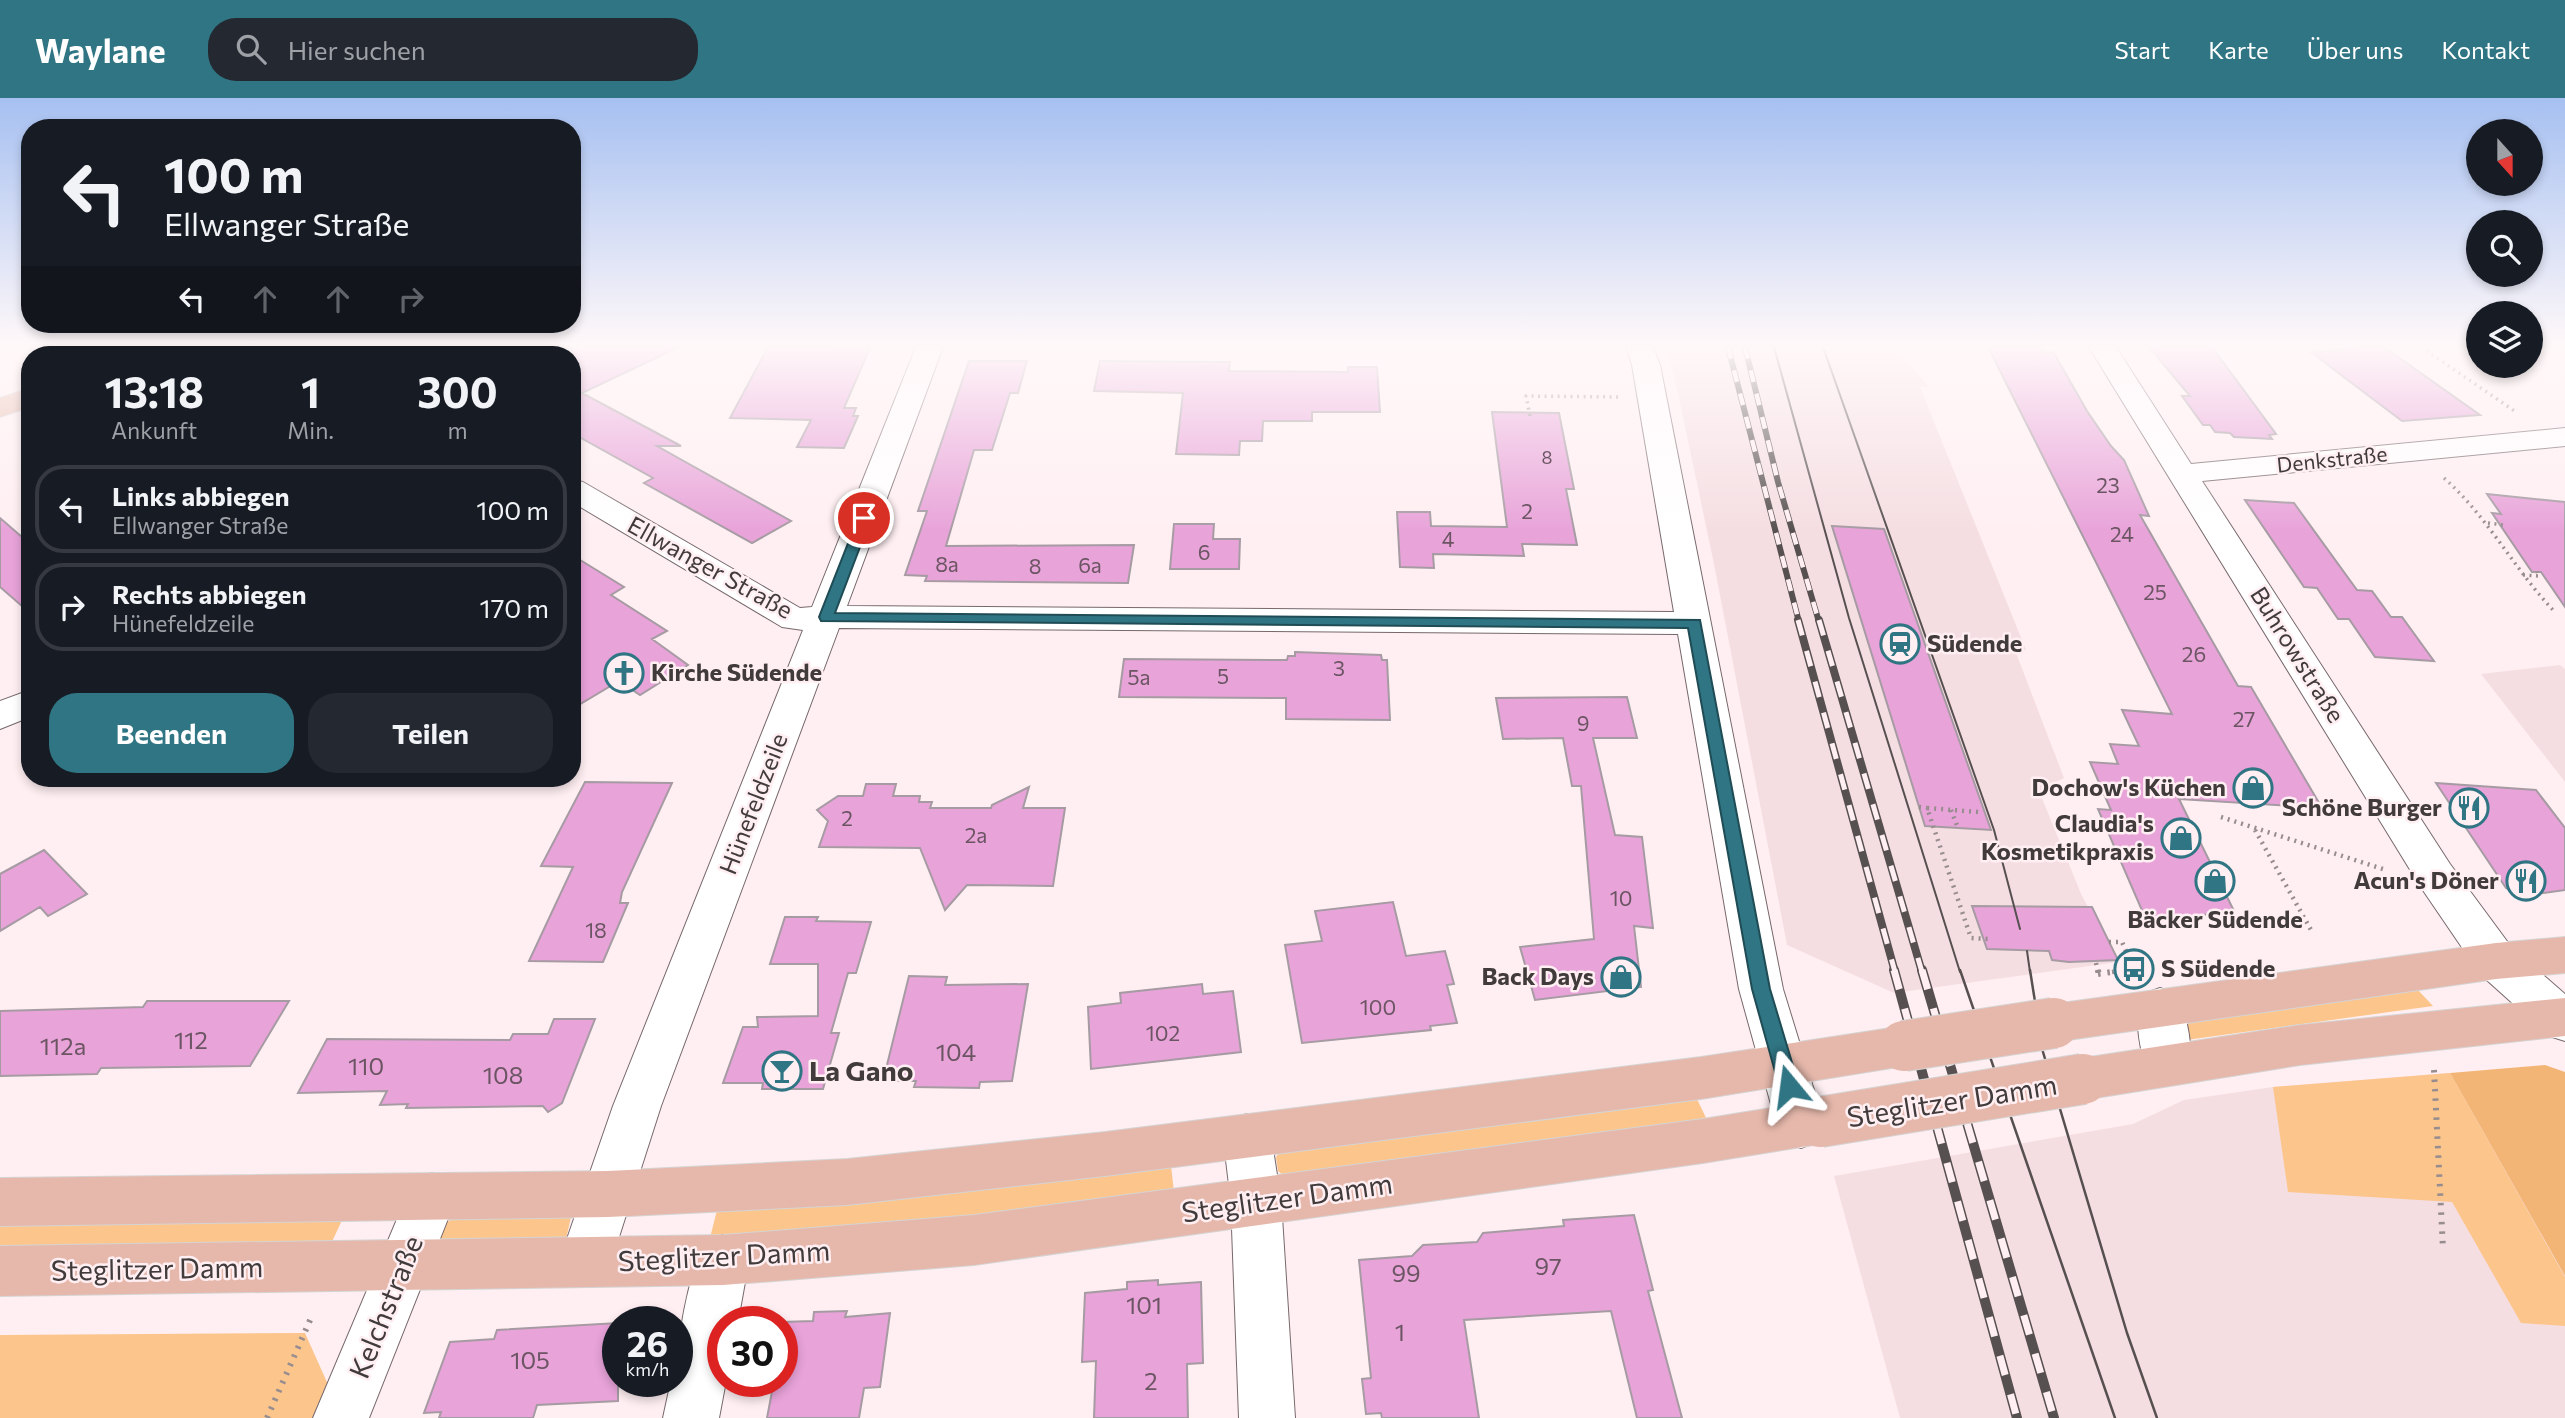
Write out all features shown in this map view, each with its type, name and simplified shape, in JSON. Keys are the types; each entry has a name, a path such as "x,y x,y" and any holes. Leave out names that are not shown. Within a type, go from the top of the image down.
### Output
{"main road":[{"path":"0,1202 608,1194 936,1174 1801,1063 2160,1007 2496,961 2565,955"},
{"name":"Steglitzer Damm","path":"0,1271 723,1260 974,1240 1810,1124 2325,1042 2563,1019"}],"street":[{"name":"Hünefeldzeile","path":"585,1262 637,1106 907,409"},
{"path":"1654,409 1761,989 1801,1063 1810,1124"},
{"name":"Buhrowstraße","path":"2141,409 2435,875 2496,961 2563,1019"},
{"name":"Denkstraße","path":"2183,474 2565,437"},
{"name":"Ellwanger Straße","path":"581,494 794,619 826,617 1695,623"},
{"path":"0,716 21,706"},
{"path":"2160,1007 2168,1065"},
{"path":"1247,1136 1256,1201 1267,1418"},
{"name":"Kelchstraße","path":"341,1418 401,1266 432,1196"},
{"path":"691,1418 723,1260"}],"path":[{"path":"1529,409 1530,416"},
{"path":"2511,409 2526,419"},
{"path":"2438,473 2464,494 2488,523 2535,593 2554,611"},
{"path":"2488,523 2503,525 2501,521"},
{"path":"2523,575 2539,576 2537,572"},
{"path":"1919,807 1978,812"},
{"path":"1927,808 1971,938 1988,939"},
{"path":"1951,810 1958,828"},
{"path":"2221,817 2390,871"},
{"path":"2254,829 2311,930"},
{"path":"2096,963 2098,975 2134,969 2122,942 2109,942"},
{"path":"2434,1066 2443,1249"},
{"path":"267,1418 311,1318"}],"shaded area":[{"path":"1681,409 1929,409 2026,650 2015,650 2064,778 2039,791 2082,896 2118,962 1894,993 1787,945"},
{"path":"2560,665 2565,669 2565,782 2481,674"},
{"path":"2416,988 2433,1006 2179,1041 2180,1024"},
{"path":"2545,1065 2565,1072 2565,1276 2450,1073"},
{"path":"2450,1073 2565,1276 2565,1418 1900,1418 1834,1176 2133,1124 2184,1100 2273,1087"},
{"path":"2450,1073 2565,1277 2565,1326 2521,1323 2452,1202 2288,1192 2273,1087"},
{"path":"1696,1097 1708,1122 1284,1176 1278,1171 1276,1157 1280,1152"},
{"path":"1171,1166 1174,1192 950,1219 710,1238 717,1210"},
{"path":"571,1217 566,1239 439,1240 446,1223 454,1218"},
{"path":"343,1218 330,1246 0,1250 0,1223"},
{"path":"305,1333 330,1389 318,1418 0,1418 0,1335"}],"building":[{"path":"581,409 611,409 681,446 657,446 791,521 752,543 644,483 653,478 581,438"},
{"path":"735,409 856,409 853,416 858,416 844,448 797,447 811,420 730,418"},
{"path":"953,409 1005,409 992,450 974,450 946,546 1134,545 1128,583 925,581 927,576 905,575 927,511 918,511"},
{"path":"1181,409 1380,409 1380,412 1312,412 1312,421 1263,421 1262,441 1240,441 1239,455 1176,454"},
{"path":"2019,409 2086,409 2124,460 2149,516 2140,515 2238,686 2251,687 2322,808 2179,799 2234,911 2147,922 2098,809 2111,810 2090,762 2118,764 2110,744 2139,746 2122,710 2172,714"},
{"path":"2191,409 2257,409 2276,434 2269,435 2272,439 2234,437 2230,433 2215,432 2210,425 2203,425"},
{"path":"2386,409 2471,409 2480,415 2402,421"},
{"path":"1492,412 1559,413 1574,489 1566,489 1577,545 1522,544 1524,556 1433,554 1434,568 1400,567 1397,512 1430,512 1431,526 1507,527"},
{"path":"2487,494 2565,502 2565,607 2541,572 2532,572 2492,513 2501,514"},
{"path":"2245,500 2294,503 2357,590 2372,591 2391,617 2402,617 2434,661 2375,657 2349,619 2338,619 2317,588 2304,587"},
{"path":"0,518 21,536 21,605 0,587"},
{"path":"1174,524 1214,524 1213,539 1240,539 1239,569 1170,569"},
{"path":"1832,526 1884,529 1991,830 1925,826"},
{"path":"581,561 624,587 611,595 667,631 652,639 688,665 640,695 619,681 581,704"},
{"path":"1295,652 1381,655 1382,660 1387,660 1390,720 1286,719 1286,698 1119,697 1124,659 1287,660 1288,656 1295,656"},
{"path":"1627,697 1637,738 1593,738 1615,835 1642,837 1653,928 1634,926 1641,987 1535,1000 1520,947 1594,939 1581,786 1572,786 1563,738 1503,739 1496,698"},
{"path":"585,782 672,783 622,892 620,903 628,903 603,962 529,961 573,867 541,866"},
{"path":"2436,783 2536,790 2565,828 2565,890 2522,896 2506,888"},
{"path":"866,784 896,784 893,796 920,796 919,802 932,802 930,808 991,808 992,805 1029,787 1023,808 1065,808 1053,886 967,885 945,910 920,848 819,847 828,821 817,810 838,796 863,796"},
{"path":"44,850 87,894 48,916 40,907 0,931 0,874"},
{"path":"1393,902 1406,956 1445,951 1454,984 1447,985 1457,1023 1430,1026 1431,1030 1302,1043 1285,945 1322,941 1315,911"},
{"path":"1972,906 2092,907 2118,960 2069,962 2052,960 2049,951 1987,949"},
{"path":"785,917 818,917 816,921 871,922 856,973 848,973 831,1033 839,1033 823,1089 762,1089 763,1083 723,1083 743,1027 758,1027 757,1017 818,1016 818,964 770,964"},
{"path":"909,976 947,977 945,985 1028,984 1012,1081 980,1082 979,1088 914,1087 916,1081 883,1081"},
{"path":"1202,984 1203,994 1233,991 1241,1052 1091,1069 1088,1007 1121,1003 1120,993"},
{"path":"147,1001 289,1001 250,1066 101,1068 97,1074 0,1076 0,1011 143,1007"},
{"path":"554,1019 595,1019 562,1103 548,1112 543,1106 406,1108 408,1104 380,1105 387,1091 298,1093 327,1039 510,1040 513,1034 548,1034"},
{"path":"1634,1215 1653,1290 1648,1291 1682,1418 1637,1418 1611,1311 1464,1320 1479,1418 1382,1418 1381,1413 1366,1414 1362,1379 1371,1378 1359,1260 1412,1256 1423,1245 1477,1242 1483,1233 1564,1226 1563,1220"},
{"path":"1158,1280 1158,1285 1201,1282 1203,1363 1187,1364 1188,1418 1094,1418 1096,1361 1082,1362 1085,1293 1127,1289 1127,1282"},
{"path":"847,1311 845,1317 890,1313 880,1387 864,1388 859,1418 767,1418 771,1397 798,1397 798,1321 813,1321 814,1312"},
{"path":"602,1324 602,1397 618,1397 618,1401 537,1405 533,1418 439,1418 441,1412 424,1413 450,1342 494,1339 497,1330"}],"tram line":[{"path":"1791,409 1849,618 1960,972"},
{"path":"1845,409 1994,830 2020,929"},
{"path":"2027,951 2030,972"},
{"path":"1960,970 2115,1418"},
{"path":"2030,970 2043,1052 2127,1333 2157,1418"}],"railway":[{"path":"1744,409 1799,622"},
{"path":"1760,409 1778,482 1819,622"},
{"path":"1798,620 1895,972"},
{"path":"1819,620 1922,972"},
{"path":"1894,970 2017,1418"},
{"path":"1922,970 2054,1418"}],"place":[{"name":"Südende","path":"1900,644"},
{"name":"Kirche Südende","path":"624,673"},
{"name":"Dochow's Küchen","path":"2253,788"},
{"name":"Schöne Burger","path":"2469,808"},
{"name":"Claudia's Kosmetikpraxis","path":"2181,838"},
{"name":"Bäcker Südende","path":"2215,881"},
{"name":"Acun's Döner","path":"2526,881"},
{"name":"S Südende","path":"2134,969"},
{"name":"Back Days","path":"1621,977"},
{"name":"La Gano","path":"782,1071"}],"route":[{"path":"864,518 826,617 1695,623 1761,989 1789,1086"}]}
